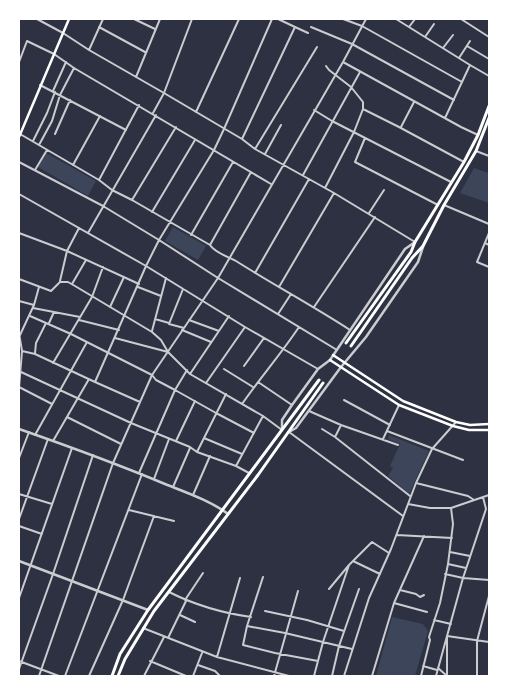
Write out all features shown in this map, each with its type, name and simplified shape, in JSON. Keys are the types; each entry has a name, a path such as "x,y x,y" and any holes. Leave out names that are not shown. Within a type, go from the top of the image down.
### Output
{"main road":[{"path":"19,135 69,19"},
{"path":"346,343 411,252 415,242 464,162 478,135 489,106"},
{"path":"351,346 412,258 423,246 444,205 476,151 487,127 489,118"},
{"path":"333,355 403,401 456,422 470,425 489,424"},
{"path":"330,360 399,405 453,426 469,430 489,430"},
{"path":"112,676 120,654 148,610 318,380"},
{"path":"118,676 125,659 143,628 258,475 323,383"}],"street":[{"path":"37,19 242,139 283,165 375,217 415,242 405,250 330,360 318,369 292,405 282,420 282,430"},
{"path":"88,50 103,19"},
{"path":"135,19 155,29"},
{"path":"136,77 160,19"},
{"path":"153,113 164,93 192,19"},
{"path":"196,112 239,19"},
{"path":"95,382 159,240 214,150 272,19"},
{"path":"278,19 308,33"},
{"path":"343,19 362,26 462,82"},
{"path":"40,676 113,463 152,375 218,278 271,184 343,62 366,19"},
{"path":"396,19 489,76"},
{"path":"409,27 415,19"},
{"path":"461,19 489,37"},
{"path":"425,37 434,24"},
{"path":"99,27 146,52"},
{"path":"242,139 294,27"},
{"path":"311,28 352,44 454,100"},
{"path":"443,48 453,35"},
{"path":"19,62 27,41 54,54 74,68 153,113 195,140 271,184"},
{"path":"459,58 470,42"},
{"path":"467,46 489,59"},
{"path":"255,148 317,47"},
{"path":"32,141 47,113 66,62"},
{"path":"343,62 414,102 478,135"},
{"path":"445,118 470,65"},
{"path":"325,188 354,132 363,109 363,102 351,87 326,66"},
{"path":"39,145 52,121 60,95 74,68"},
{"path":"303,175 360,72"},
{"path":"40,85 126,130"},
{"path":"55,134 70,100"},
{"path":"401,127 414,102"},
{"path":"99,180 139,106"},
{"path":"363,109 401,127 464,162"},
{"path":"314,110 332,121 452,183"},
{"path":"88,233 156,115"},
{"path":"73,164 100,116"},
{"path":"481,125 487,127"},
{"path":"265,154 281,126"},
{"path":"132,200 176,128"},
{"path":"19,135 73,164 112,190 170,222 210,246 212,249 230,257 351,331"},
{"path":"365,138 355,162 438,205"},
{"path":"152,212 195,140"},
{"path":"35,170 47,150"},
{"path":"476,151 489,156"},
{"path":"19,162 103,206 337,350"},
{"path":"191,235 233,162"},
{"path":"210,246 251,172"},
{"path":"255,273 309,179"},
{"path":"368,213 384,190"},
{"path":"279,287 334,193"},
{"path":"19,194 146,266 245,327 317,367 318,369"},
{"path":"444,205 489,224"},
{"path":"314,307 375,217"},
{"path":"19,279 51,291 60,282 67,251 79,228"},
{"path":"19,233 104,267 138,286 161,296"},
{"path":"489,233 477,262 489,267"},
{"path":"485,243 489,245"},
{"path":"403,516 289,432 296,428 366,336 418,262 423,246"},
{"path":"72,284 86,260"},
{"path":"53,362 71,334 92,296 104,267"},
{"path":"110,307 124,277"},
{"path":"152,332 166,278"},
{"path":"60,282 68,282 72,284 152,332 161,340 168,352 190,374 263,416 282,430"},
{"path":"39,287 34,307 19,335 22,351 22,372 19,387 52,404"},
{"path":"170,324 183,289"},
{"path":"278,314 291,294"},
{"path":"19,301 34,307 80,317"},
{"path":"35,354 36,343 54,312"},
{"path":"30,316 71,334 152,375 156,380 254,433"},
{"path":"190,374 228,316"},
{"path":"155,319 183,329 212,342"},
{"path":"79,320 118,330"},
{"path":"189,320 219,331"},
{"path":"206,383 245,327"},
{"path":"242,404 253,387 284,350 299,327"},
{"path":"115,338 168,352"},
{"path":"244,366 264,338"},
{"path":"35,435 87,342"},
{"path":"22,351 35,354 140,402"},
{"path":"224,369 253,387"},
{"path":"65,676 129,510 155,433 175,390 187,370"},
{"path":"22,372 78,397 130,423 190,447 197,452 236,466 249,473"},
{"path":"53,441 88,379"},
{"path":"258,382 292,405"},
{"path":"197,452 226,394"},
{"path":"344,400 390,425"},
{"path":"176,441 195,401"},
{"path":"383,439 399,405"},
{"path":"309,411 341,425 398,445"},
{"path":"236,466 263,416"},
{"path":"67,417 121,444"},
{"path":"344,676 369,598 397,535 416,482 432,449 456,422"},
{"path":"335,437 341,425"},
{"path":"19,429 93,455 154,479 193,496 228,514"},
{"path":"322,429 335,437 411,497"},
{"path":"387,431 463,460"},
{"path":"19,458 29,432"},
{"path":"204,438 242,454"},
{"path":"19,519 48,439"},
{"path":"154,479 169,439"},
{"path":"173,487 190,447"},
{"path":"19,598 72,448"},
{"path":"19,668 20,661 53,574 93,455"},
{"path":"193,496 210,456"},
{"path":"416,482 468,496 474,500"},
{"path":"19,494 52,504"},
{"path":"408,504 430,508 452,508 489,495"},
{"path":"436,676 466,568 488,508 483,498"},
{"path":"421,676 430,640 429,637 440,603 448,564 453,524 452,508"},
{"path":"129,510 174,521"},
{"path":"89,676 123,600 154,516"},
{"path":"19,527 42,534"},
{"path":"397,535 452,538"},
{"path":"372,676 394,603 424,536"},
{"path":"329,589 349,565 372,542 389,553"},
{"path":"450,552 470,556"},
{"path":"19,561 148,610"},
{"path":"353,561 380,574"},
{"path":"448,564 466,568"},
{"path":"314,676 328,626 349,565"},
{"path":"168,638 186,600 203,573"},
{"path":"445,574 463,578 489,580"},
{"path":"263,577 247,626 243,645 318,661"},
{"path":"217,658 240,578"},
{"path":"332,676 339,646 359,589"},
{"path":"400,590 416,594 420,597 424,595"},
{"path":"274,676 298,591"},
{"path":"169,592 186,600 230,614 251,617"},
{"path":"478,676 477,641 484,610 489,596"},
{"path":"394,603 427,612"},
{"path":"484,610 489,610"},
{"path":"265,611 344,631"},
{"path":"179,615 195,622"},
{"path":"434,620 451,624"},
{"path":"247,626 285,633 352,649"},
{"path":"143,628 217,658 288,676"},
{"path":"447,636 489,642"},
{"path":"447,636 447,676"},
{"path":"144,676 150,661 164,637"},
{"path":"193,676 202,653"},
{"path":"20,661 58,676"},
{"path":"150,661 186,676"},
{"path":"198,665 215,671 220,676"},
{"path":"423,666 438,669 447,676"}],"shaded area":[{"path":"46,153 96,181 88,196 38,167"},
{"path":"474,168 489,173 489,203 460,193"},
{"path":"173,227 206,246 198,260 165,241"},
{"path":"389,435 429,451 409,494 388,476 393,468 390,466 400,444 388,439"},
{"path":"392,617 423,624 428,631 415,676 376,676"}]}
